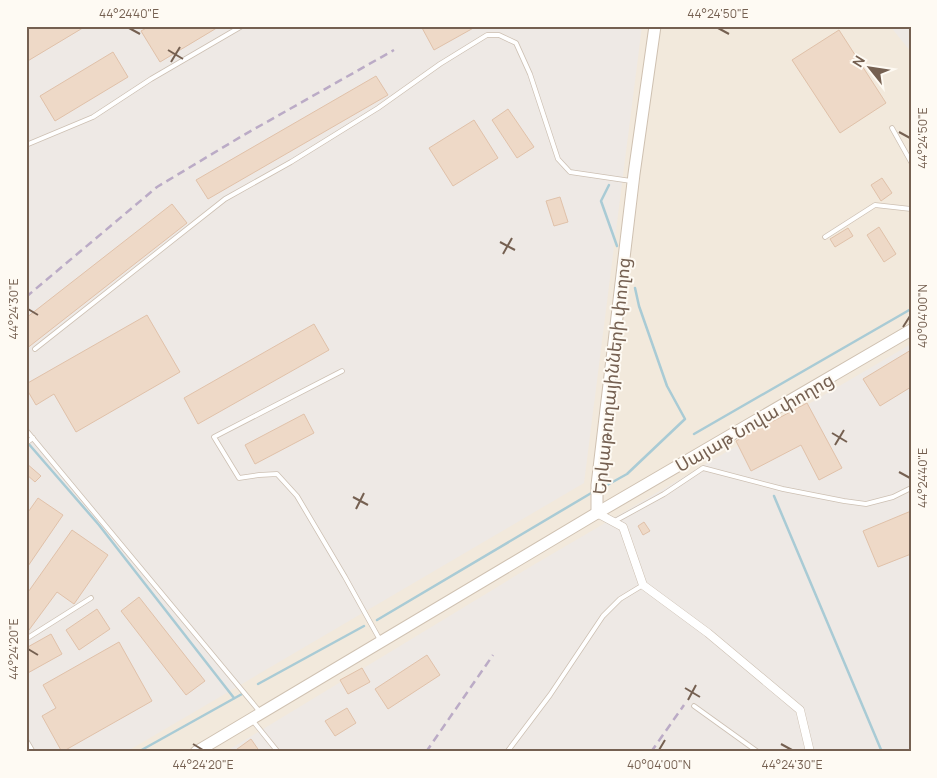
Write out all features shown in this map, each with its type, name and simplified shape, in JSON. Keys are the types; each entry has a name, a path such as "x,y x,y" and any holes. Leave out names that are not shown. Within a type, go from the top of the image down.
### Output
{"main road":[{"name":"Երկաթուղայինների փողոց","path":"597,513 597,485 655,26"},
{"name":"Սայաթ Նովա փողոց","path":"196,752 597,513 911,330"}],"street":[{"name":"Երկաթուղայինների փողոց","path":"597,513 623,528 642,585"},
{"path":"642,585 708,633 800,710 810,752"}],"lane":[{"path":"26,145 93,117 151,79 242,26"},
{"path":"35,349 224,199 291,162 378,108 440,64 487,36 498,35 516,43 530,74 558,159 570,172 634,182"},
{"path":"892,128 911,162"},
{"path":"825,237 875,205 911,209"},
{"path":"342,371 214,437 239,478 277,474 297,496 381,642"},
{"path":"26,430 30,441 262,713"},
{"path":"613,522 636,510 702,468 792,490 866,504 893,497 911,488"},
{"path":"507,752 550,695 603,616 620,599 642,585"},
{"path":"26,640 90,598"},
{"path":"694,706 755,751"},
{"path":"251,720 278,752"},
{"path":"26,740 33,752"}],"shaded area":[{"path":"26,26 911,26 911,752 26,752"},
{"path":"26,26 642,26 584,483 126,752 26,752"},
{"path":"890,26 911,26 911,52"},
{"path":"911,344 911,752 225,752 535,564"}],"building":[{"path":"26,26 86,26 26,62"},
{"path":"150,26 220,26 160,62 141,31"},
{"path":"421,26 477,26 434,50"},
{"path":"839,30 886,103 840,133 792,60"},
{"path":"113,52 128,77 55,121 40,96"},
{"path":"376,76 388,95 208,199 196,180"},
{"path":"508,109 534,147 517,158 492,120"},
{"path":"474,120 498,158 453,186 429,148"},
{"path":"882,178 892,193 881,201 871,185"},
{"path":"560,197 568,222 554,226 546,201"},
{"path":"172,204 187,223 26,349 26,318"},
{"path":"879,227 896,254 884,262 867,235"},
{"path":"848,228 853,236 835,247 830,239"},
{"path":"147,315 180,372 76,432 54,394 36,405 26,388 26,384"},
{"path":"314,324 329,350 198,424 184,398"},
{"path":"911,350 911,387 880,406 863,379"},
{"path":"807,403 842,468 819,480 801,445 751,471 736,441"},
{"path":"304,414 314,433 255,464 245,445"},
{"path":"26,463 41,476 35,482 26,474"},
{"path":"38,498 63,515 26,569 26,515"},
{"path":"911,511 911,554 878,567 863,531"},
{"path":"644,522 650,531 643,535 638,526"},
{"path":"72,530 108,555 74,604 57,592 26,634 26,595"},
{"path":"139,597 205,681 186,695 121,611"},
{"path":"97,609 110,629 79,650 66,630"},
{"path":"51,634 62,654 26,674 26,648"},
{"path":"119,642 152,701 62,752 42,716 56,708 43,685"},
{"path":"427,655 440,675 388,709 375,689"},
{"path":"362,668 370,682 348,694 340,680"},
{"path":"347,708 356,723 335,736 325,721"},
{"path":"251,739 260,752 233,752"}],"waterway":[{"path":"609,185 601,201 617,246"},
{"path":"600,489 627,474 685,419 667,386 639,306 635,288"},
{"path":"694,434 911,309"},
{"path":"27,442 99,525 234,698"},
{"path":"377,620 593,492"},
{"path":"774,496 882,752"},
{"path":"258,684 364,626"},
{"path":"138,752 242,694"}],"railway":[{"path":"26,297 157,187 242,136 394,50"},
{"path":"426,752 493,655"},
{"path":"651,752 684,705"}]}
